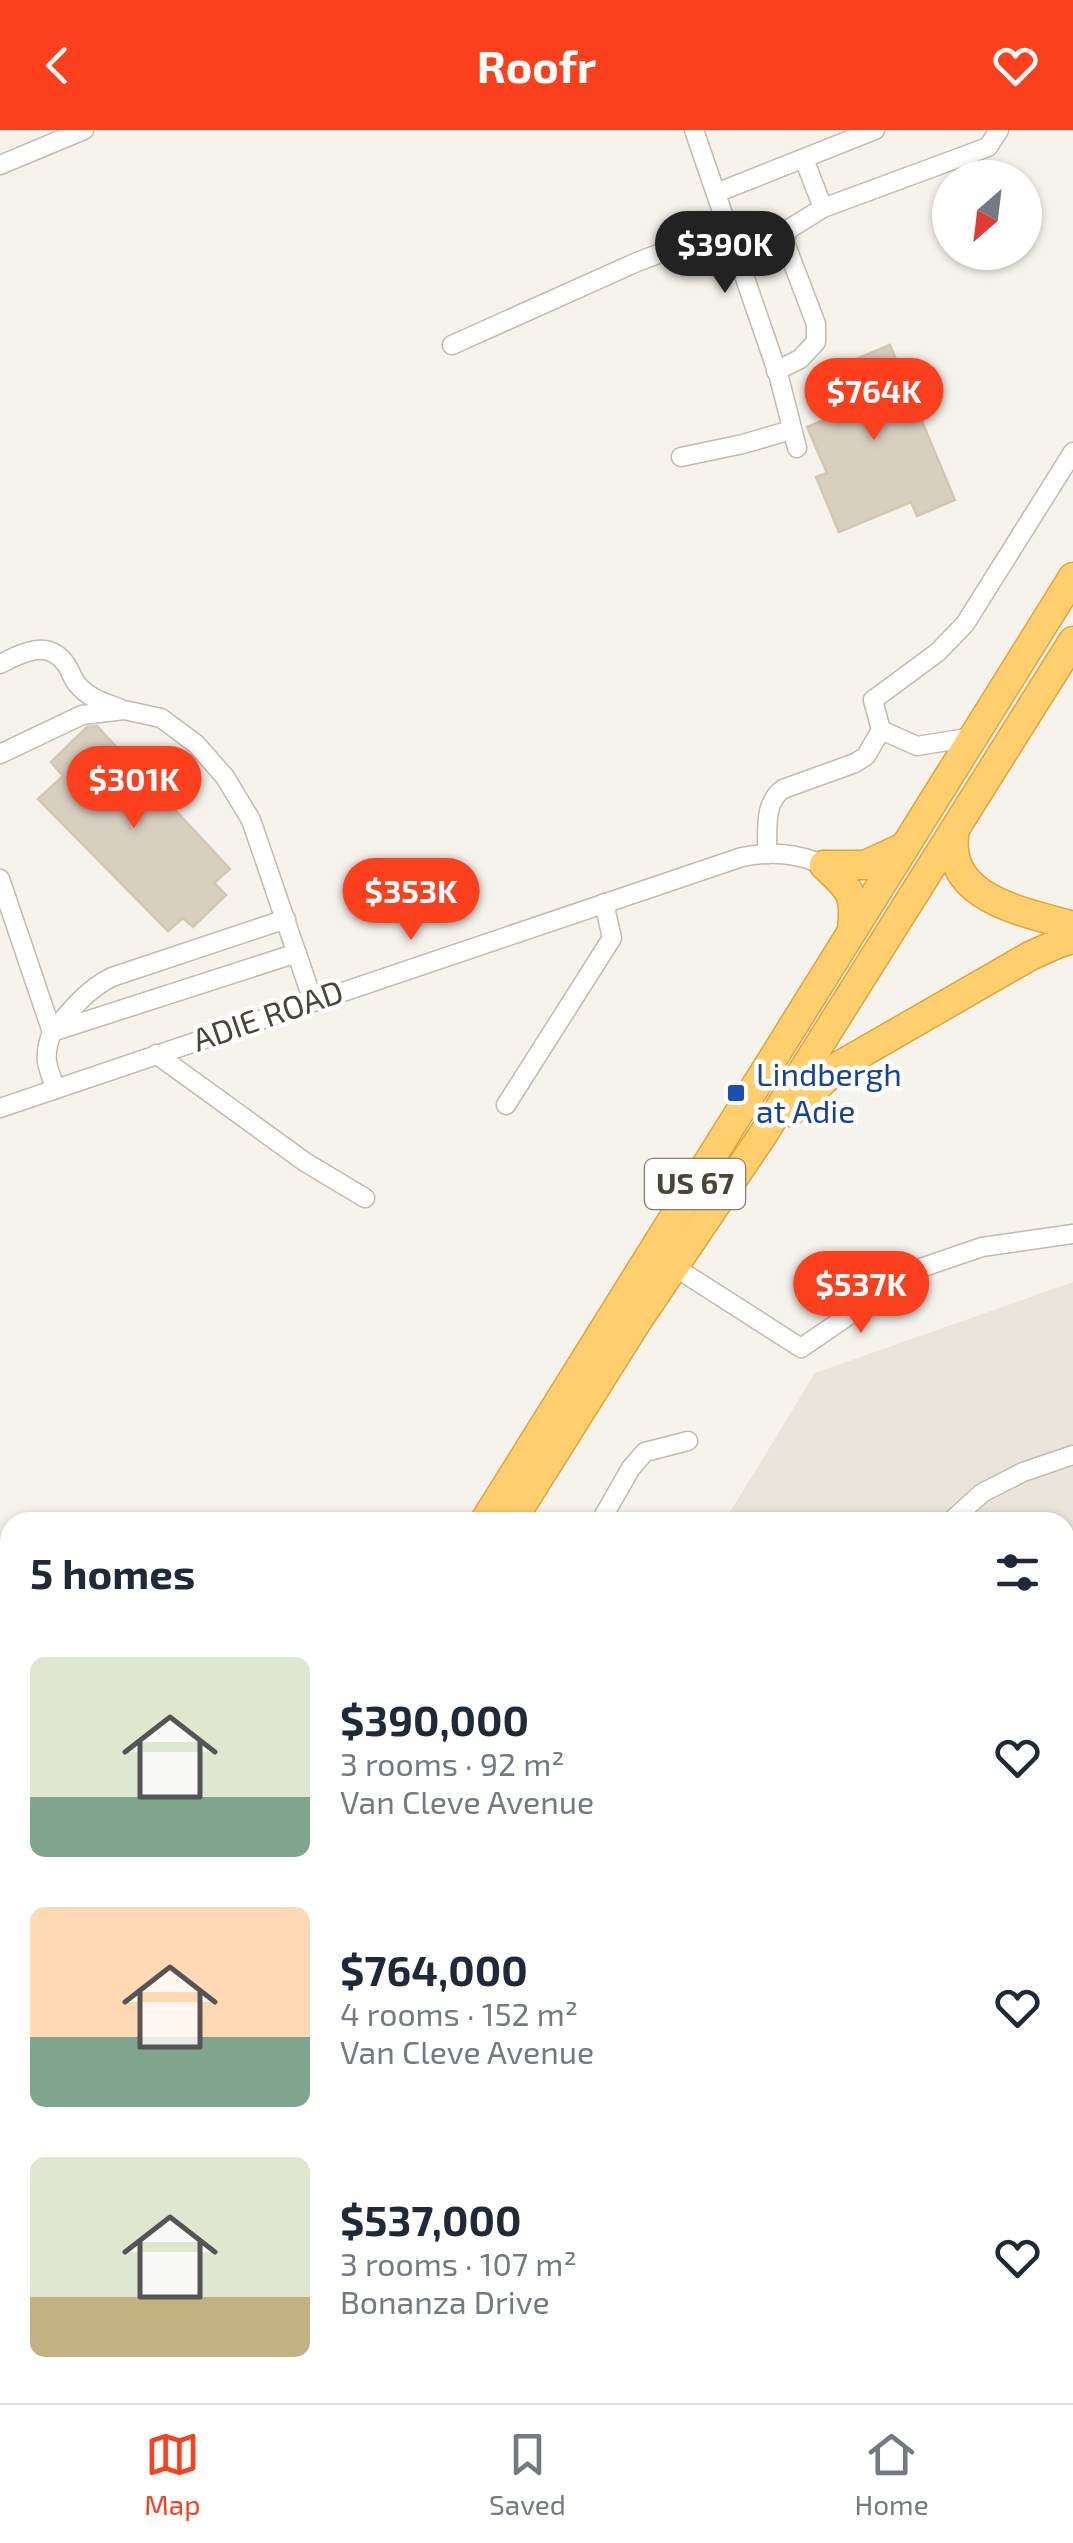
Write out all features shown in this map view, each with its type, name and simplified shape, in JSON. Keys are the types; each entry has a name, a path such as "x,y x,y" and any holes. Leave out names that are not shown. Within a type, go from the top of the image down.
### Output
{"highway":[{"name":"US 67","path":"490,1512 1073,578"},
{"name":"US 67","path":"516,1512 673,1266 762,1136 1073,640"},
{"path":"955,829 952,844 957,866 966,881 985,896 1011,908 1073,926"},
{"path":"824,864 864,865 905,846"},
{"path":"824,864 850,889 854,908 852,930"},
{"path":"762,1136 839,1066 1030,956 1073,939"}],"street":[{"path":"0,165 84,130"},
{"path":"680,457 743,444 794,439 776,371 694,130"},
{"path":"716,193 876,130"},
{"path":"776,371 800,359 816,342 816,324 784,240 789,229 823,208 988,148 1000,130"},
{"path":"804,159 823,208"},
{"path":"452,345 638,262 727,228"},
{"path":"768,854 769,805 775,795 866,756 881,730 873,700 938,652 965,624 1073,452"},
{"path":"0,664 31,649 49,650 64,661 76,684 92,698 161,718 196,744 225,776 251,820 313,1001"},
{"path":"0,754 82,716 124,710"},
{"path":"881,730 917,746 973,737"},
{"name":"ADIE ROAD","path":"0,1108 742,857 795,854 824,864"},
{"path":"0,879 52,1032"},
{"path":"506,1105 612,938 604,903"},
{"path":"56,1089 45,1050 52,1032 95,986 286,919"},
{"path":"52,1032 297,952"},
{"path":"156,1054 305,1162 365,1198"},
{"path":"673,1266 801,1348 915,1270 982,1247 1073,1234"},
{"path":"606,1512 646,1452 688,1440"},
{"path":"961,1512 982,1493 1009,1478 1073,1455"}],"shaded area":[{"path":"1073,1282 1073,1512 730,1512 815,1373"}],"building":[{"path":"890,345 955,500 917,516 911,502 839,532 816,477 827,473 807,427 824,420 811,389 824,383 820,374"},
{"path":"97,726 230,869 214,883 226,895 193,927 183,918 168,931 38,799 63,776 51,762 87,727"}],"place":[{"name":"Lindbergh at Adie","path":"736,1093"}]}
